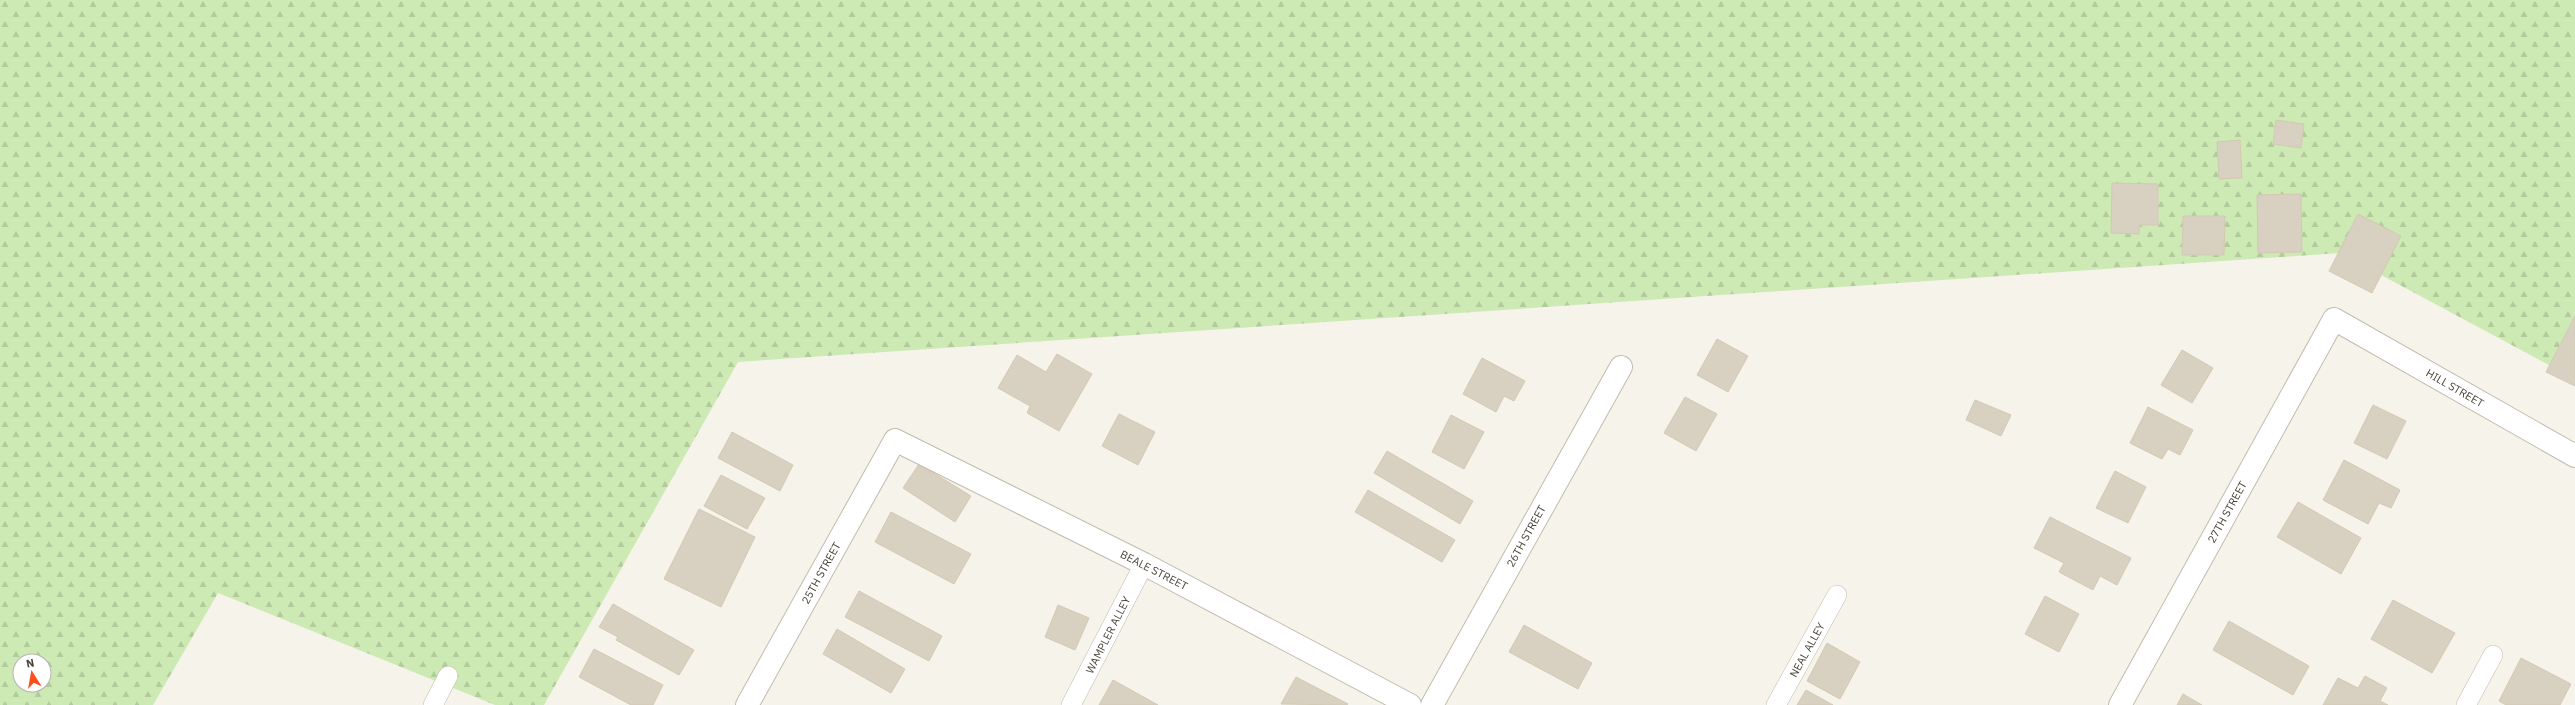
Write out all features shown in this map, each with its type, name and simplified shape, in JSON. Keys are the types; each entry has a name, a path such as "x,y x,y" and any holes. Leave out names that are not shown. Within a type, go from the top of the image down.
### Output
{"street":[{"name":"HILL STREET","path":"2334,319 2575,456"},
{"name":"27TH STREET","path":"2120,705 2334,319"},
{"name":"26TH STREET","path":"1432,705 1621,367"},
{"name":"BEALE STREET","path":"895,440 1144,564 1410,705"},
{"name":"25TH STREET","path":"747,705 895,440"}],"lane":[{"name":"WAMPLER ALLEY","path":"1071,705 1144,564"},
{"name":"NEAL ALLEY","path":"1776,705 1838,595"},
{"path":"2466,705 2493,655"},
{"path":"433,705 448,676"}],"green space":[{"path":"0,0 2575,0 2575,379 2340,253 738,362 544,705 495,705 218,593 153,705 0,705"}],"building":[{"path":"2276,120 2304,124 2301,148 2273,144"},
{"path":"2240,140 2242,178 2219,179 2217,142"},
{"path":"2112,183 2158,184 2158,225 2139,225 2139,234 2111,233"},
{"path":"2301,194 2302,252 2258,253 2257,195"},
{"path":"2358,214 2401,236 2372,293 2329,271"},
{"path":"2183,216 2225,216 2224,255 2182,255"},
{"path":"2575,316 2575,386 2546,372"},
{"path":"1717,339 1748,356 1728,392 1697,375"},
{"path":"2182,350 2213,368 2192,403 2161,385"},
{"path":"1057,354 1092,374 1059,431 1027,413 1030,406 998,388 1017,355 1046,372"},
{"path":"1482,358 1525,381 1514,401 1504,396 1496,412 1463,394"},
{"path":"1685,397 1717,414 1696,451 1664,433"},
{"path":"1975,400 2011,415 2001,436 1966,420"},
{"path":"2373,405 2406,421 2387,459 2354,443"},
{"path":"2148,407 2193,430 2180,455 2168,449 2162,459 2130,443"},
{"path":"1119,414 1155,432 1138,465 1102,446"},
{"path":"1451,415 1484,432 1464,469 1432,452"},
{"path":"732,432 793,465 780,491 718,458"},
{"path":"1387,451 1473,501 1460,524 1374,473"},
{"path":"2344,460 2400,490 2391,508 2379,503 2368,524 2323,500"},
{"path":"919,464 971,496 955,522 903,488"},
{"path":"2115,471 2146,487 2128,523 2096,508"},
{"path":"721,475 765,498 747,529 704,506"},
{"path":"1368,490 1455,540 1442,562 1355,512"},
{"path":"2298,502 2361,538 2341,574 2277,537"},
{"path":"699,509 755,537 721,607 664,579"},
{"path":"891,512 971,554 954,584 875,542"},
{"path":"2050,517 2131,558 2117,585 2100,576 2093,590 2059,572 2064,563 2034,548"},
{"path":"859,591 942,636 929,661 845,617"},
{"path":"2045,596 2079,614 2059,652 2025,634"},
{"path":"2393,600 2455,633 2432,673 2371,639"},
{"path":"613,604 694,650 679,675 616,640 618,637 599,627"},
{"path":"1058,605 1089,618 1075,650 1045,637"},
{"path":"2229,621 2309,666 2293,695 2213,650"},
{"path":"1524,625 1592,663 1578,689 1509,652"},
{"path":"837,629 905,669 891,693 823,654"},
{"path":"1827,643 1860,662 1840,699 1807,681"},
{"path":"594,649 663,685 653,705 631,705 579,677"},
{"path":"2521,658 2571,684 2560,705 2506,705 2499,701"},
{"path":"2365,676 2387,688 2380,701 2388,705 2323,705 2338,678 2358,688"},
{"path":"1296,677 1348,704 1281,704"},
{"path":"1113,680 1158,705 1099,705"},
{"path":"1806,690 1833,705 1797,705"},
{"path":"2183,694 2202,705 2177,705"}]}
